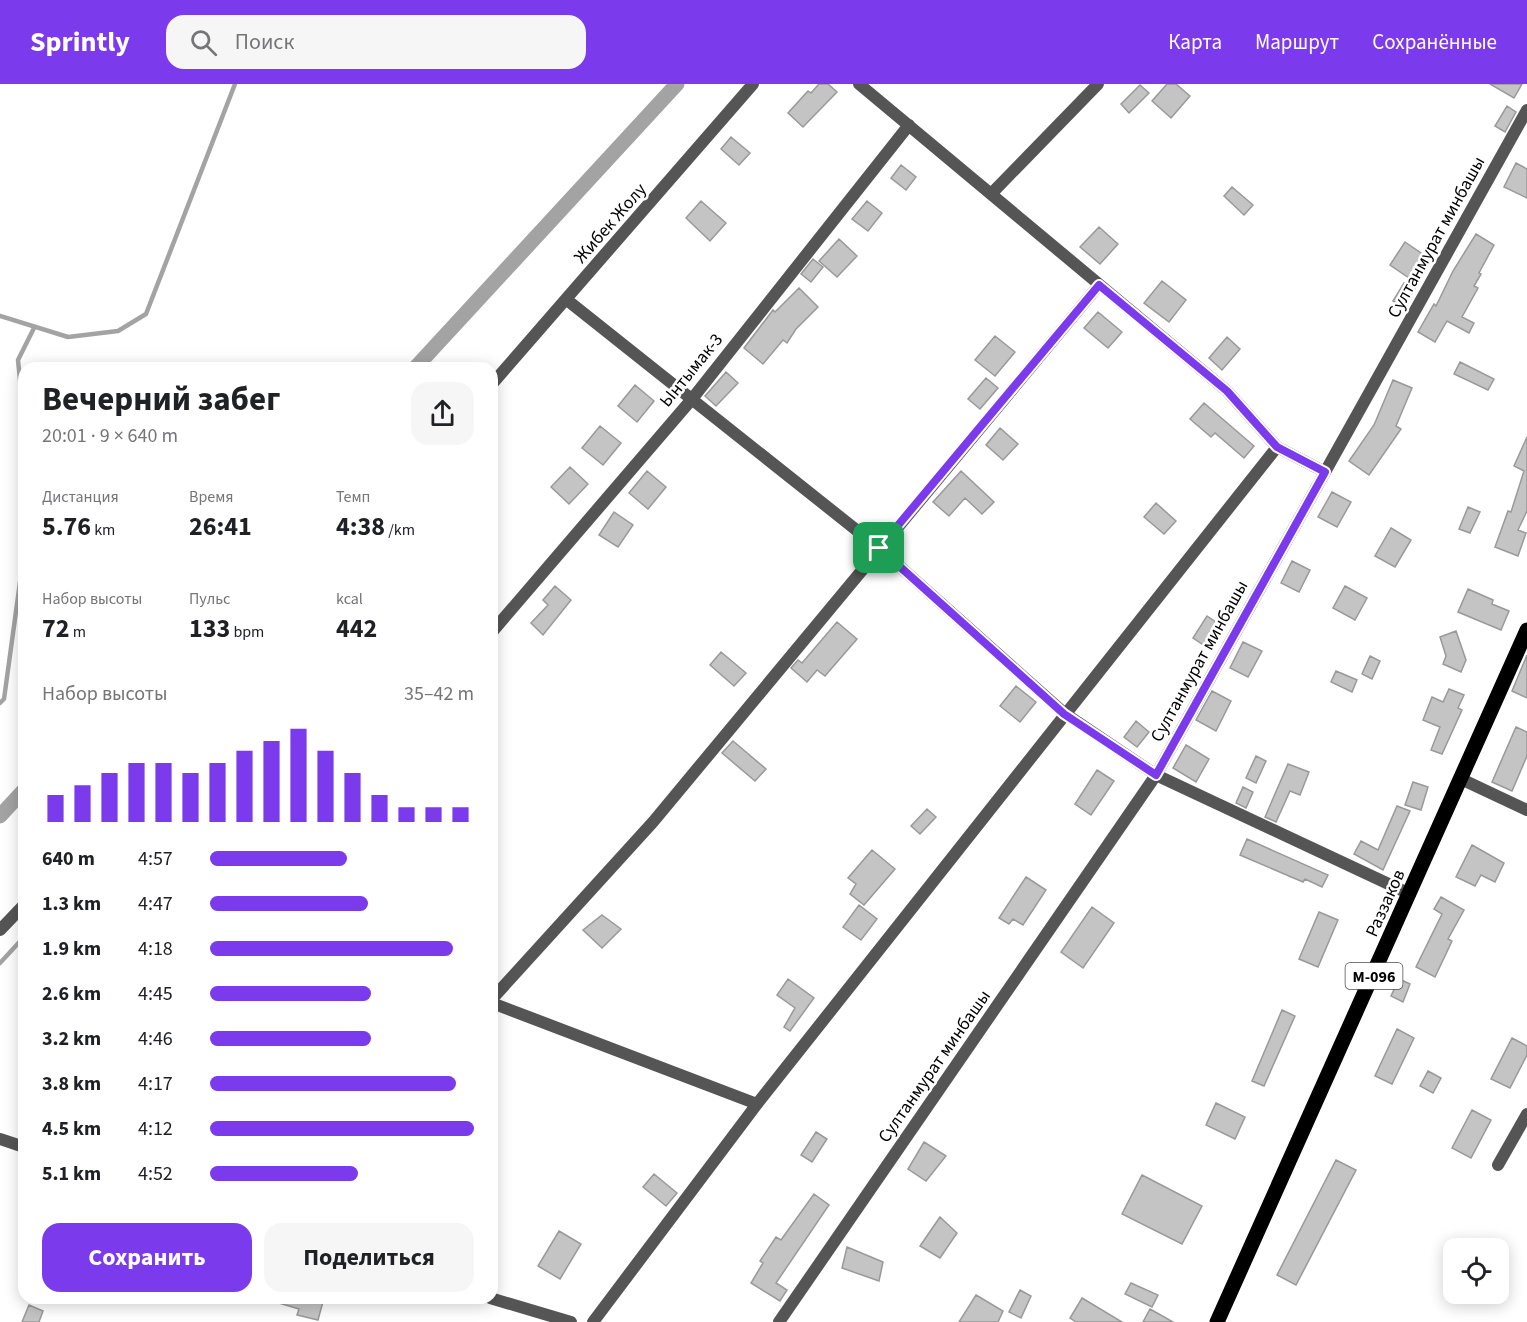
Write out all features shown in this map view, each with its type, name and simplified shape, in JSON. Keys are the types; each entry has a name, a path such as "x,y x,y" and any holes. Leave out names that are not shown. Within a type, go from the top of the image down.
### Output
{"main road":[{"name":"Раззаков","path":"1217,1322 1527,630"}],"street":[{"name":"Жибек Жолу","path":"498,377 753,84"},
{"path":"859,84 1227,391 1277,447 1325,472"},
{"path":"992,193 1098,84"},
{"name":"Султанмурат минбашы","path":"779,1322 1156,775 1527,110"},
{"name":"Ынтымак-3","path":"498,625 692,399 909,125"},
{"path":"498,994 653,822 1099,285"},
{"path":"567,300 879,548 1064,714 1156,775 1410,894"},
{"path":"593,1322 757,1104 1277,447"},
{"path":"1461,780 1527,810"},
{"path":"0,930 18,911"},
{"path":"498,1003 757,1104"},
{"path":"1498,1165 1527,1114"},
{"path":"0,1138 18,1145"},
{"path":"498,1300 571,1322"}],"building":[{"path":"819,84 828,84 837,92 803,127 788,113 808,91 811,93"},
{"path":"1167,84 1176,84 1190,96 1171,118 1152,101"},
{"path":"1490,84 1522,84 1514,98"},
{"path":"1140,85 1149,93 1129,113 1121,104"},
{"path":"1507,106 1516,112 1505,132 1495,126"},
{"path":"731,137 750,153 739,165 721,149"},
{"path":"1516,163 1527,169 1527,198 1504,187"},
{"path":"901,165 916,177 906,190 891,178"},
{"path":"1232,187 1253,205 1244,215 1224,196"},
{"path":"701,201 726,223 710,241 686,218"},
{"path":"867,201 882,213 868,231 852,219"},
{"path":"1099,227 1118,244 1100,264 1080,247"},
{"path":"1476,234 1494,245 1474,286 1478,288 1462,317 1474,323 1469,333 1447,321 1435,342 1418,332 1434,304 1436,306 1453,271"},
{"path":"839,239 857,256 837,277 819,261"},
{"path":"1405,242 1427,257 1412,280 1390,265"},
{"path":"813,259 823,267 811,282 801,274"},
{"path":"1162,281 1186,300 1169,322 1144,303"},
{"path":"1404,283 1415,289 1404,307 1393,301"},
{"path":"799,288 818,307 796,329 787,343 783,340 763,364 744,348 773,310 775,312"},
{"path":"1098,312 1122,332 1108,348 1084,328"},
{"path":"995,336 1015,352 995,376 975,360"},
{"path":"1227,337 1240,349 1222,370 1209,358"},
{"path":"1460,362 1494,379 1488,390 1454,374"},
{"path":"726,372 738,383 716,406 705,396"},
{"path":"986,378 998,388 980,409 968,399"},
{"path":"1393,380 1412,388 1396,426 1401,429 1369,475 1349,461 1374,425"},
{"path":"635,385 654,401 637,422 618,406"},
{"path":"1204,403 1254,446 1244,458 1215,433 1211,437 1190,419"},
{"path":"600,426 621,443 603,465 582,448"},
{"path":"1000,428 1018,444 1003,460 986,445"},
{"path":"1527,437 1527,511 1518,530 1526,533 1518,556 1495,547 1508,511 1511,512 1524,471 1514,466"},
{"path":"570,467 588,484 569,504 551,487"},
{"path":"647,471 666,487 648,509 629,493"},
{"path":"961,471 994,502 982,514 965,498 949,516 933,502"},
{"path":"1332,492 1351,502 1337,527 1318,517"},
{"path":"1156,503 1176,521 1164,534 1144,517"},
{"path":"1468,507 1480,512 1470,533 1459,529"},
{"path":"614,512 633,525 618,547 599,535"},
{"path":"1391,528 1411,540 1395,567 1375,556"},
{"path":"1292,561 1310,570 1299,592 1281,583"},
{"path":"555,586 571,600 543,635 531,623 548,605 543,600"},
{"path":"1345,586 1367,598 1355,620 1333,608"},
{"path":"1468,589 1493,600 1492,604 1509,611 1501,630 1458,612"},
{"path":"1207,616 1222,626 1208,648 1193,638"},
{"path":"837,622 857,639 825,676 817,670 807,682 791,668 798,660 802,663"},
{"path":"1456,631 1466,660 1461,672 1443,664 1446,656 1440,637"},
{"path":"1243,642 1262,651 1248,677 1230,668"},
{"path":"721,652 746,673 734,686 710,665"},
{"path":"1527,655 1527,698 1512,691"},
{"path":"1370,656 1380,661 1372,679 1362,674"},
{"path":"1336,671 1357,680 1352,692 1331,682"},
{"path":"1016,686 1036,702 1020,722 1000,706"},
{"path":"1449,689 1464,695 1458,708 1462,710 1442,754 1431,750 1440,727 1423,720 1432,697 1443,702"},
{"path":"1212,691 1231,701 1216,731 1196,720"},
{"path":"1136,721 1149,732 1137,747 1124,737"},
{"path":"1516,727 1527,732 1527,756 1512,791 1492,782"},
{"path":"733,741 766,769 755,781 722,753"},
{"path":"1186,745 1209,759 1196,782 1173,768"},
{"path":"1256,756 1266,761 1256,783 1246,778"},
{"path":"1288,764 1309,772 1300,795 1290,791 1276,822 1265,817"},
{"path":"1097,770 1114,781 1091,815 1075,804"},
{"path":"1413,782 1428,787 1421,810 1405,805"},
{"path":"1243,787 1253,792 1246,808 1236,803"},
{"path":"1397,806 1410,811 1383,870 1354,854 1361,841 1378,850"},
{"path":"927,809 936,817 920,834 911,826"},
{"path":"1247,839 1328,875 1322,887 1305,879 1303,882 1240,855"},
{"path":"1472,845 1504,863 1495,882 1481,875 1475,886 1456,877"},
{"path":"872,850 895,869 864,905 850,894 856,884 848,878"},
{"path":"1026,877 1046,890 1023,925 1013,919 1009,924 999,918"},
{"path":"1441,897 1464,910 1448,939 1452,941 1435,977 1416,967 1442,914 1434,909"},
{"path":"859,905 877,919 861,940 843,927"},
{"path":"1092,907 1114,923 1083,968 1061,952"},
{"path":"1319,912 1338,920 1318,967 1299,959"},
{"path":"602,915 621,929 602,948 583,930"},
{"path":"788,979 814,998 790,1031 784,1027 795,1008 777,995"},
{"path":"1399,979 1410,984 1403,1002 1391,996"},
{"path":"1282,1010 1295,1016 1264,1086 1252,1081"},
{"path":"1397,1029 1414,1038 1392,1084 1375,1076"},
{"path":"1512,1038 1527,1046 1527,1055 1510,1088 1491,1079"},
{"path":"1428,1071 1441,1078 1433,1093 1420,1086"},
{"path":"1216,1103 1245,1117 1235,1139 1206,1125"},
{"path":"1472,1110 1491,1120 1471,1158 1452,1148"},
{"path":"816,1132 827,1139 812,1162 801,1155"},
{"path":"924,1142 946,1156 926,1181 908,1169"},
{"path":"1336,1160 1356,1170 1296,1285 1277,1275"},
{"path":"654,1174 677,1193 666,1206 643,1187"},
{"path":"1142,1175 1202,1206 1182,1244 1122,1214"},
{"path":"814,1194 829,1205 776,1283 787,1290 780,1301 751,1283 763,1263 760,1261 776,1237 781,1240"},
{"path":"940,1217 957,1233 940,1258 920,1246"},
{"path":"559,1231 581,1244 560,1279 538,1266"},
{"path":"847,1247 883,1262 879,1281 842,1268"},
{"path":"1131,1283 1158,1295 1152,1307 1125,1294"},
{"path":"1020,1290 1031,1296 1021,1318 1009,1312"},
{"path":"976,1295 1003,1311 998,1322 959,1322"},
{"path":"1082,1298 1122,1322 1076,1322 1070,1318"},
{"path":"282,1304 322,1304 318,1320 297,1315 299,1309"},
{"path":"29,1305 43,1311 39,1322 22,1322"},
{"path":"1150,1309 1173,1322 1143,1322"}],"waterway":[{"path":"0,316 68,337 118,331 146,314 235,84"},
{"path":"421,362 677,84"},
{"path":"18,362 34,328"},
{"path":"0,703 4,699 18,597"},
{"path":"0,816 18,796"},
{"path":"0,963 18,944"}],"route":[{"path":"1099,285 1227,391 1277,447 1325,472 1156,775 1064,714 879,548 1099,285"}]}
